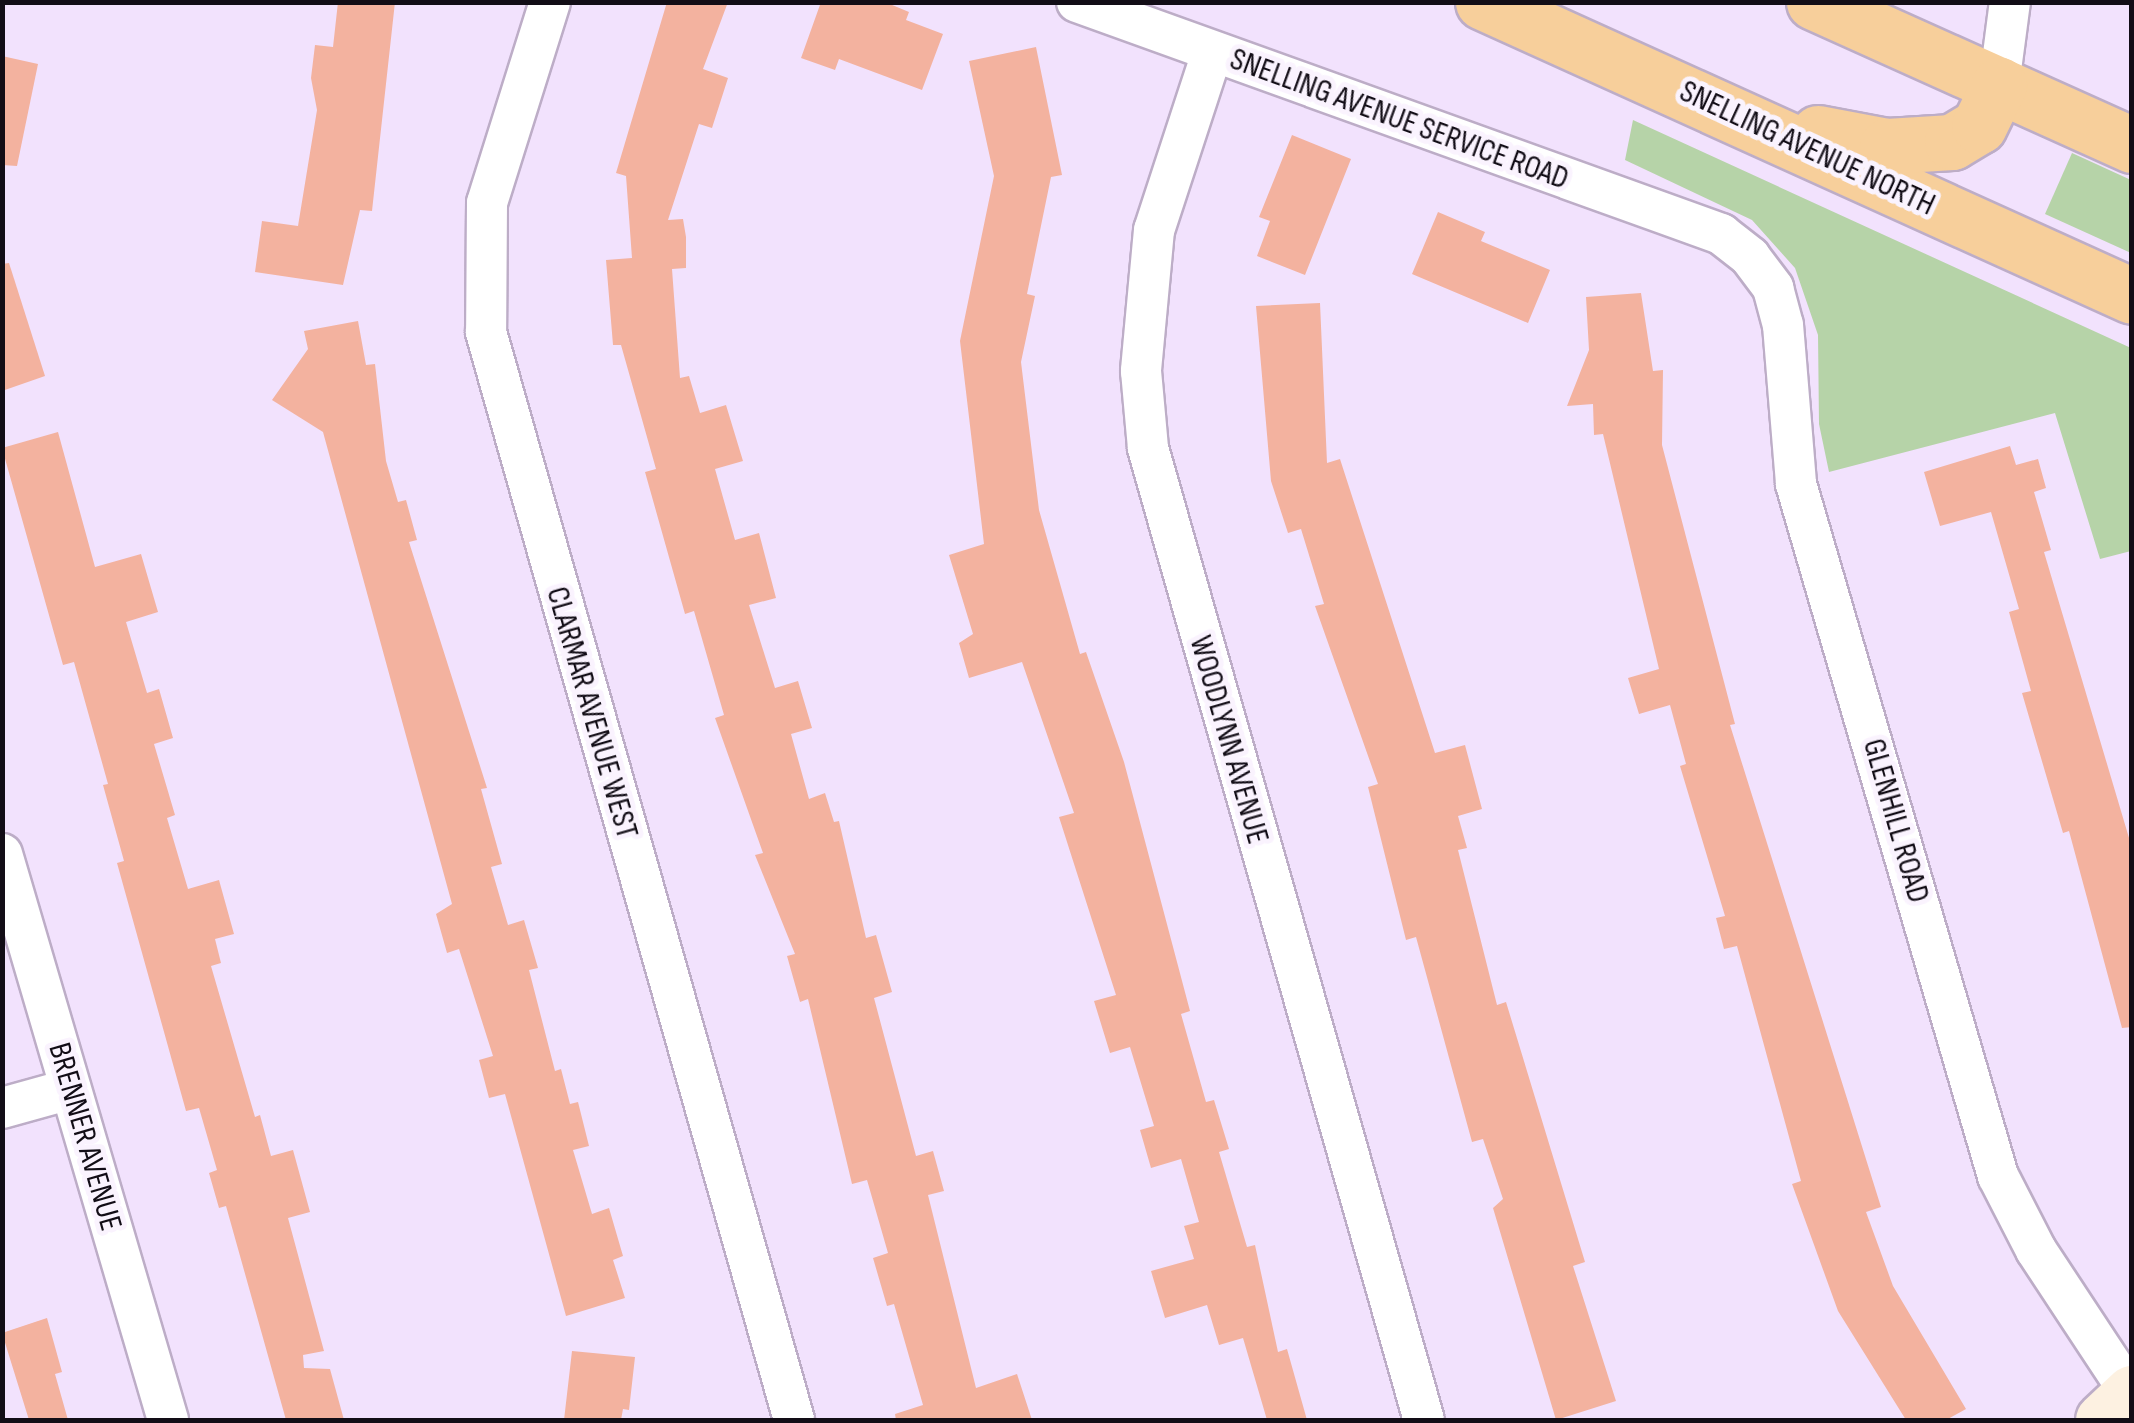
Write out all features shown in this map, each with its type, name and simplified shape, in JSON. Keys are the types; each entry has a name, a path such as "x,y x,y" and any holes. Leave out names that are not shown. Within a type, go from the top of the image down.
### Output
{"highway":[{"name":"SNELLING AVENUE NORTH","path":"1483,2 2132,296"},
{"path":"1814,2 2132,145"},
{"path":"1732,116 1887,146 1952,142 1979,126 1998,85"}],"street":[{"name":"CLARMAR AVENUE WEST","path":"550,2 487,202 486,332 794,1420"},
{"name":"SNELLING AVENUE SERVICE ROAD","path":"1078,2 1212,54 1722,234"},
{"path":"1998,85 2010,2"},
{"name":"WOODLYNN AVENUE","path":"1212,54 1154,230 1140,372 1148,448 1424,1420"},
{"name":"GLENHILL ROAD","path":"1722,234 1772,288 1783,324 1796,484 1998,1176 2036,1250 2131,1393"},
{"name":"BRENNER AVENUE","path":"2,854 168,1420"},
{"path":"2,1108 70,1089"},
{"path":"2104,1420 2131,1393"}],"green space":[{"path":"1633,120 2131,348 2131,551 2100,559 2055,413 1829,472 1819,424 1818,335 1795,268 1752,220 1625,160"},
{"path":"2072,153 2131,180 2131,253 2045,214"}],"building":[{"path":"338,2 395,2 372,211 360,210 343,285 255,272 262,221 298,226 317,110 311,78 315,45 333,47"},
{"path":"667,2 728,2 703,69 728,78 712,128 699,124 668,220 683,219 686,237 686,268 672,269 680,378 689,376 700,413 726,405 743,461 715,469 735,540 759,533 776,598 749,605 775,688 798,681 812,728 791,734 809,799 825,793 834,822 839,821 866,938 876,935 892,992 874,998 916,1156 933,1151 944,1191 928,1195 976,1388 1017,1374 1032,1420 896,1420 895,1414 923,1405 894,1304 887,1306 873,1258 888,1253 867,1180 852,1184 808,999 800,1002 787,956 795,954 755,855 763,853 715,718 724,715 694,611 685,614 645,472 656,469 621,345 613,345 606,260 632,258 626,176 616,173"},
{"path":"821,2 885,2 909,12 906,20 943,34 922,90 839,59 835,70 801,58"},
{"path":"1036,47 1062,175 1051,177 1027,294 1035,296 1021,362 1039,510 1080,654 1086,652 1124,762 1190,1011 1181,1014 1206,1102 1214,1100 1229,1149 1219,1152 1247,1247 1255,1245 1278,1352 1287,1349 1307,1420 1267,1420 1243,1338 1219,1345 1207,1305 1165,1318 1151,1271 1194,1259 1184,1226 1199,1222 1181,1159 1151,1168 1140,1130 1154,1126 1130,1047 1110,1053 1094,1001 1116,995 1059,817 1074,813 1022,662 969,678 959,643 973,634 949,555 984,544 960,341 994,176 969,61"},
{"path":"2,56 38,64 17,166 2,165"},
{"path":"1292,135 1351,159 1305,275 1257,256 1270,221 1259,217"},
{"path":"1438,212 1485,232 1481,241 1550,270 1528,323 1412,274"},
{"path":"9,263 45,376 2,391 2,264"},
{"path":"1641,293 1653,371 1663,370 1662,445 1735,724 1730,725 1881,1207 1866,1212 1893,1286 1966,1409 1946,1420 1906,1420 1838,1311 1792,1184 1801,1181 1737,946 1724,949 1716,918 1725,916 1680,766 1686,764 1670,705 1639,714 1628,678 1659,669 1603,434 1594,435 1593,404 1567,406 1589,350 1586,297"},
{"path":"1320,303 1327,463 1340,459 1435,753 1465,745 1482,809 1458,816 1467,848 1458,850 1497,1005 1506,1002 1585,1262 1573,1266 1616,1401 1556,1420 1493,1208 1503,1199 1483,1139 1472,1142 1416,937 1406,940 1368,787 1378,784 1315,606 1324,604 1301,529 1288,533 1271,481 1256,306"},
{"path":"358,321 366,365 375,364 386,461 398,502 406,500 417,540 409,542 487,788 481,789 502,864 491,867 508,925 524,920 538,968 529,970 555,1071 561,1069 570,1104 578,1102 589,1146 573,1150 592,1214 609,1208 623,1256 613,1260 625,1298 566,1316 505,1094 489,1098 479,1060 493,1056 459,949 447,953 436,914 452,904 323,432 272,400 308,349 304,331"},
{"path":"58,432 95,567 141,554 158,612 126,622 147,693 159,689 173,738 154,744 175,815 167,818 188,889 219,880 234,934 215,939 221,963 211,966 255,1117 260,1115 271,1156 293,1150 310,1212 288,1218 324,1351 303,1355 304,1368 330,1369 344,1420 286,1420 226,1206 219,1208 209,1173 217,1170 199,1108 186,1111 117,863 124,861 103,785 108,784 74,662 63,665 2,448"},
{"path":"2010,446 2016,465 2038,459 2046,488 2034,492 2051,550 2044,552 2132,848 2132,1027 2122,1028 2069,831 2063,833 2022,693 2031,691 2009,612 2019,609 1991,512 1940,526 1924,472"},
{"path":"47,1318 62,1372 55,1374 68,1420 29,1420 2,1333"},
{"path":"572,1351 635,1357 629,1410 623,1409 621,1420 564,1420"}]}
